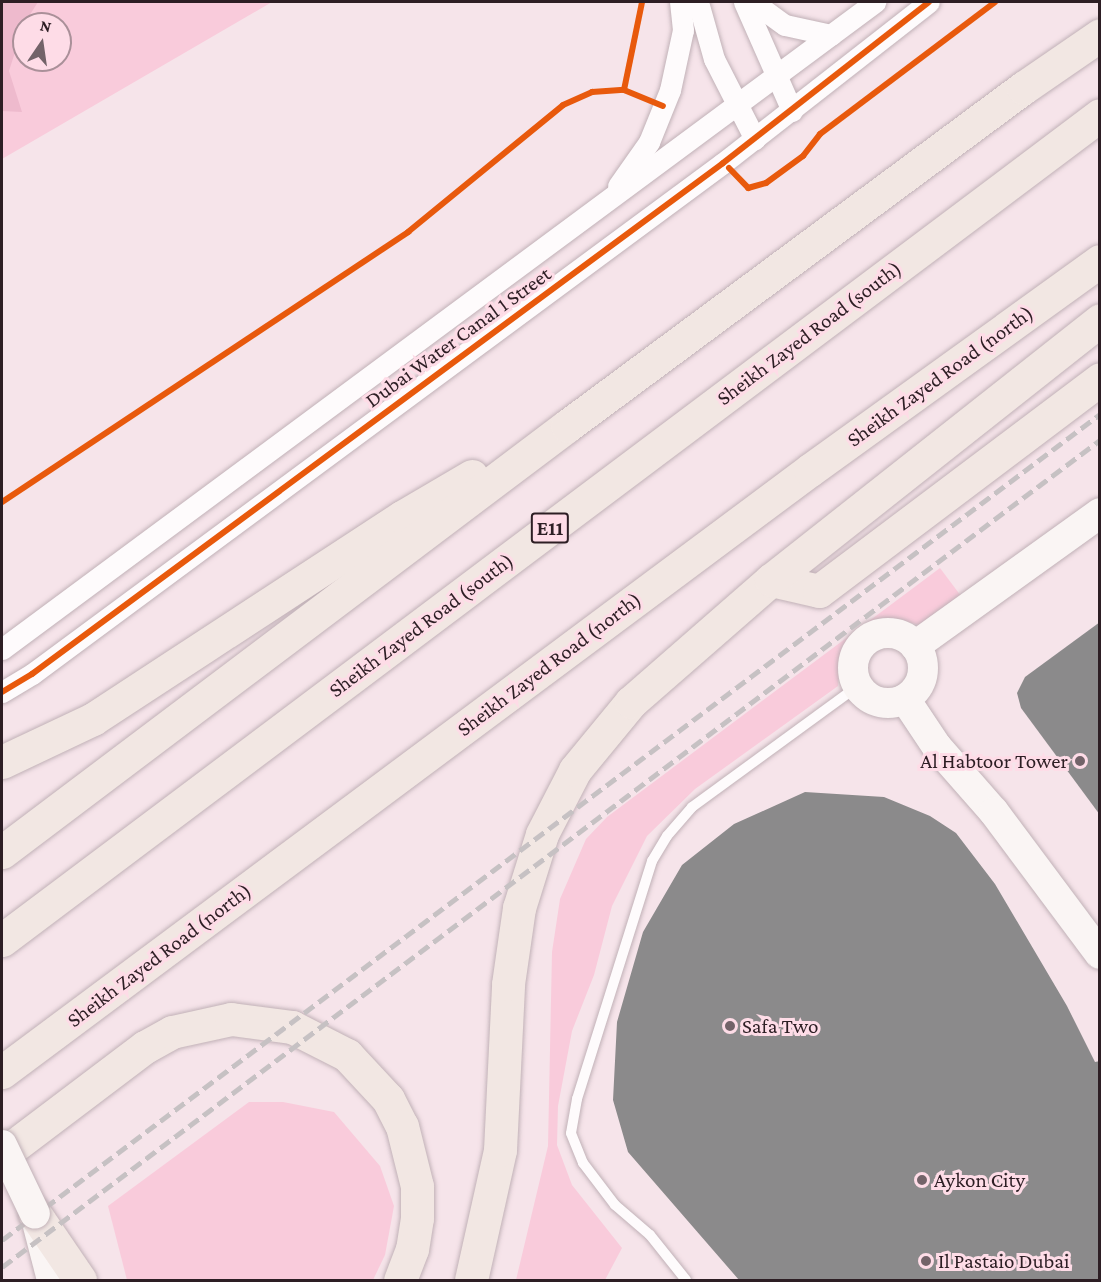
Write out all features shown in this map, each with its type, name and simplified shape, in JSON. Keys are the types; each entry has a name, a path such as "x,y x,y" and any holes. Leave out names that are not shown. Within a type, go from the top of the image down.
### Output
{"highway":[{"path":"2,852 567,426 1023,88 1100,36"},
{"name":"Sheikh Zayed Road (south)","path":"2,940 1100,115"},
{"name":"Sheikh Zayed Road (north)","path":"2,1072 810,470 1100,261"},
{"path":"471,1281 492,1194 505,1106 512,945 529,870 552,812 575,770 612,721 771,580 1100,320"},
{"path":"771,580 819,591 1100,379"},
{"path":"2,762 93,719 402,517 567,426"},
{"path":"2,1155 145,1047 172,1032 231,1019 292,1027 347,1055 382,1091 402,1126 417,1186 417,1218 412,1249 400,1281"},
{"path":"455,1281 492,1194"},
{"path":"35,1214 80,1281"}],"street":[{"path":"601,207 649,141 670,90 683,30 680,2"},
{"path":"698,2 714,59 755,139"},
{"path":"744,2 774,78 792,111"},
{"path":"753,2 785,25 807,33 831,35"},
{"name":"Dubai Water Canal 1 Street","path":"2,649 875,2"},
{"name":"Dubai Water Canal 1 Street","path":"2,692 41,667 755,139 929,2"},
{"path":"915,646 1100,513"},
{"path":"895,634 915,646 923,665 923,675 913,694 904,699 879,702 858,686 853,664 857,653 873,637 895,634"},
{"path":"904,699 937,747 994,812 1100,954"},
{"path":"2,1145 35,1214 52,1281"}],"lane":[{"path":"686,1281 650,1235 615,1205 583,1163 571,1133 578,1099 652,861 668,836 692,807 858,686"}],"shaded area":[{"path":"2,2 272,2 2,159"},
{"path":"2,2 38,2 32,12 12,12 12,62 9,71 22,112 2,111"},
{"path":"940,568 964,600 927,627 897,619 864,633 849,646 840,663 838,686 695,789 647,836 612,906 594,975 572,1031 558,1106 557,1145 572,1185 622,1248 605,1280 516,1280 548,1146 552,952 560,899 586,839 607,817"},
{"path":"249,1102 283,1102 334,1112 380,1166 394,1206 385,1255 373,1280 127,1280 108,1206"}],"building":[{"name":"Al Habtoor Tower","path":"1100,622 1100,815 1021,708 1017,693 1025,677"},
{"path":"805,792 884,797 930,816 956,833 995,884 1067,1006 1095,1062 1100,1061 1100,1280 739,1280 628,1152 613,1100 617,1022 643,932 682,865 734,824"}],"railway":[{"path":"2,1240 1100,414"},
{"path":"2,1267 1100,440"}],"cycle path":[{"path":"624,90 642,2"},
{"path":"2,692 32,674 723,163 929,2"},
{"path":"729,168 748,188 766,183 803,156 820,134 995,2"},
{"path":"2,502 408,232 563,105 592,92 624,90 663,106"}],"place":[{"name":"Al Habtoor Tower","path":"1080,761"},
{"name":"Safa Two","path":"730,1026"},
{"name":"Aykon City","path":"922,1180"},
{"name":"Il Pastaio Dubai","path":"926,1261"}]}
